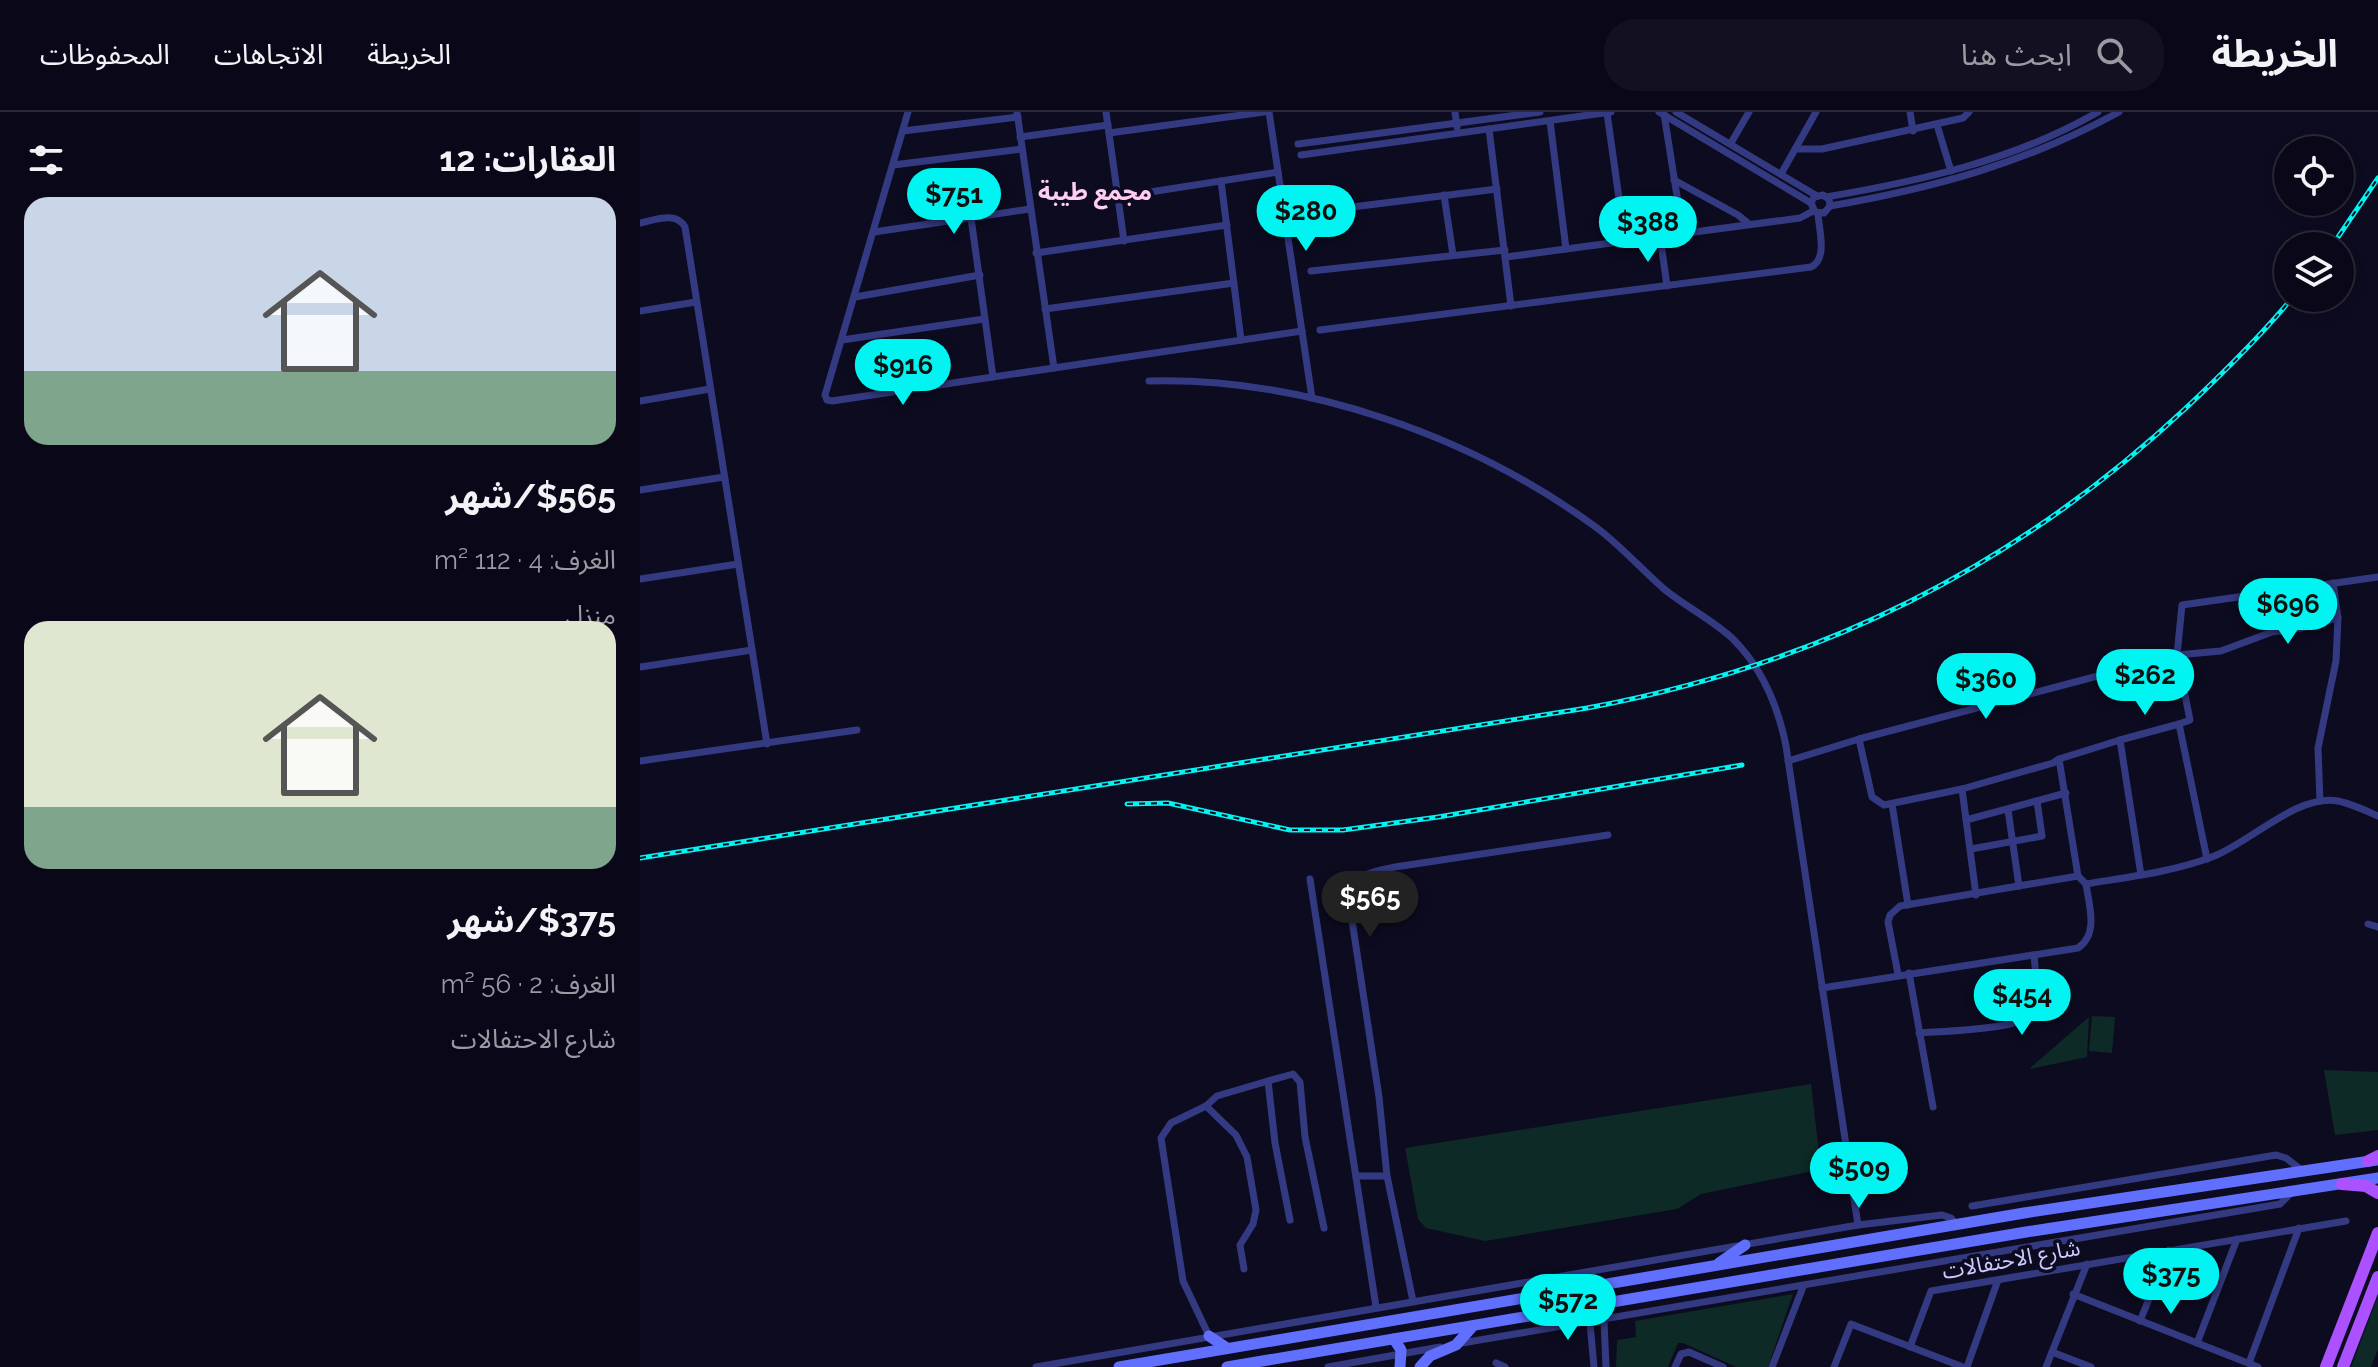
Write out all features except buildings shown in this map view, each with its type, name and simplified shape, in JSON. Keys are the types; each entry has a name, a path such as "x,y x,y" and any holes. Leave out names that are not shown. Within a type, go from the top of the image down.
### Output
{"main road":[{"path":"1119,1367 2024,1213 2375,1159"},
{"path":"1232,1367 2026,1232 2378,1178"},
{"path":"2342,1184 2366,1186 2378,1193"},
{"path":"2024,1213 2026,1232"},
{"path":"2326,1367 2378,1233"},
{"path":"1715,1265 1745,1245"},
{"path":"2343,1367 2378,1277"},
{"path":"1604,1320 1605,1304"},
{"path":"1420,1367 1430,1356 1456,1345 1473,1326"},
{"path":"1209,1336 1227,1348"},
{"path":"1394,1339 1401,1361"}],"street":[{"path":"908,112 825,395 829,401 1302,331"},
{"path":"1106,112 1124,241"},
{"path":"1020,137 1266,112 1312,398"},
{"path":"1455,112 1458,133"},
{"path":"1298,144 1540,112"},
{"path":"1301,155 1609,112 1625,241"},
{"path":"1731,143 1749,112"},
{"path":"1781,174 1816,112"},
{"path":"1910,112 1913,131"},
{"path":"1795,149 1822,149 1913,131 1963,118 1969,112"},
{"path":"1662,113 1824,213 1830,206 2020,148 2098,112"},
{"path":"1679,113 1817,196 1826,197 1953,181 2023,157 2119,112"},
{"path":"1662,113 1683,234"},
{"path":"903,131 1017,114 1054,368"},
{"path":"1550,121 1566,249"},
{"path":"1937,125 1951,171"},
{"path":"1489,129 1511,306"},
{"path":"2020,148 2023,157"},
{"path":"893,165 1022,149"},
{"path":"1118,197 1278,172"},
{"path":"1674,180 1749,224"},
{"path":"1221,181 1241,340"},
{"path":"1304,213 1497,189"},
{"path":"1444,195 1453,255"},
{"path":"1320,330 1814,267 1821,258 1814,209 1817,196"},
{"path":"1826,197 1830,206"},
{"path":"874,232 1030,209"},
{"path":"1311,271 1453,255 1566,249 1800,218 1814,209"},
{"path":"640,223 671,217 682,222 767,744"},
{"path":"971,218 993,377"},
{"path":"1036,253 1227,225"},
{"path":"1660,236 1667,286"},
{"path":"855,297 980,275"},
{"path":"1045,309 1234,283"},
{"path":"640,311 696,302"},
{"path":"842,340 984,319"},
{"path":"1149,381 1226,384 1312,398 1395,422 1462,448 1547,496 1606,535 1665,590 1732,639 1751,661 1768,689 1779,716 1788,761 1858,1225"},
{"path":"640,401 710,389"},
{"path":"640,490 724,477"},
{"path":"640,579 738,564"},
{"path":"1859,739 1872,797 1884,805 1962,789 2179,724 2190,720 2177,655 2182,605 2378,577"},
{"path":"2320,801 2318,748 2336,661 2338,618 2333,583"},
{"path":"1788,761 1859,739 2177,655 2221,651 2272,632 2338,618"},
{"path":"640,667 752,650"},
{"path":"2179,724 2207,859"},
{"path":"640,761 857,730"},
{"path":"2120,740 2141,875"},
{"path":"1822,988 2070,950 2086,943 2091,929 2086,884 2078,876 2059,759"},
{"path":"1962,789 1976,895"},
{"path":"1966,820 2066,793"},
{"path":"2086,884 2207,859 2233,849 2296,808 2320,801 2335,800 2378,816"},
{"path":"1971,849 2042,836 2037,801"},
{"path":"1892,804 1908,905"},
{"path":"2008,810 2019,886"},
{"path":"1413,1301 1387,1176 1379,1097 1351,914 1351,896 1356,881 1367,873 1395,867 1608,835"},
{"path":"1898,974 1888,919 1896,908 2078,876"},
{"path":"1310,879 1376,1307"},
{"path":"2368,924 2378,927"},
{"path":"1919,1033 1978,1028 2035,1016 2039,1009 2034,955"},
{"path":"1909,973 1933,1107"},
{"path":"1209,1336 1182,1278 1161,1138 1171,1123 1206,1106 1217,1096 1293,1074 1300,1082 1305,1137 1324,1228"},
{"path":"1268,1081 1275,1143 1290,1220"},
{"path":"1206,1106 1236,1135 1247,1157 1256,1210 1253,1224 1240,1245 1244,1269"},
{"path":"1972,1206 2276,1155 2286,1158 2303,1171"},
{"path":"1356,1176 1387,1176"},
{"path":"1328,1367 1401,1361 1456,1345 2280,1204 2291,1193"},
{"path":"1037,1367 1858,1225 1942,1215 1951,1218 1957,1225"},
{"name":"شارع الاحتفالات","path":"1910,1347 1931,1291 2346,1221"},
{"path":"2249,1363 2299,1228"},
{"path":"2197,1343 2237,1239"},
{"path":"2140,1321 2169,1250"},
{"path":"2046,1367 2087,1264"},
{"path":"1834,1367 1851,1324 1965,1367 1998,1280"},
{"path":"1772,1367 1803,1287"},
{"path":"2073,1294 2197,1343 2236,1363 2258,1367"},
{"path":"1604,1320 1606,1367"},
{"path":"1590,1323 1594,1367"},
{"path":"1675,1367 1681,1354 1689,1352 1723,1367"},
{"path":"2052,1352 2091,1367"},
{"path":"1496,1363 1505,1367"}],"green space":[{"path":"2092,1016 2115,1017 2112,1053 2089,1051"},
{"path":"2089,1017 2087,1057 2030,1069 2031,1067"},
{"path":"2324,1070 2378,1072 2378,1130 2335,1135"},
{"path":"1811,1084 1820,1161 1813,1171 1701,1194 1677,1209 1485,1241 1426,1228 1418,1219 1405,1148"},
{"path":"1793,1294 1768,1367 1736,1367 1678,1343 1668,1367 1616,1367 1618,1340 1636,1337 1635,1321"},
{"path":"2378,1296 2378,1349 2371,1367 2351,1367"}],"railway":[{"path":"2341,232 2378,178"},
{"path":"640,858 1587,708 1672,689 1754,665 1833,636 1909,602 1982,562 2053,516 2121,464 2187,407 2280,312"},
{"path":"1127,804 1168,803 1290,830 1343,830 1438,817 1742,765"}],"district":[{"name":"مجمع طيبة","path":"1095,192"}]}
